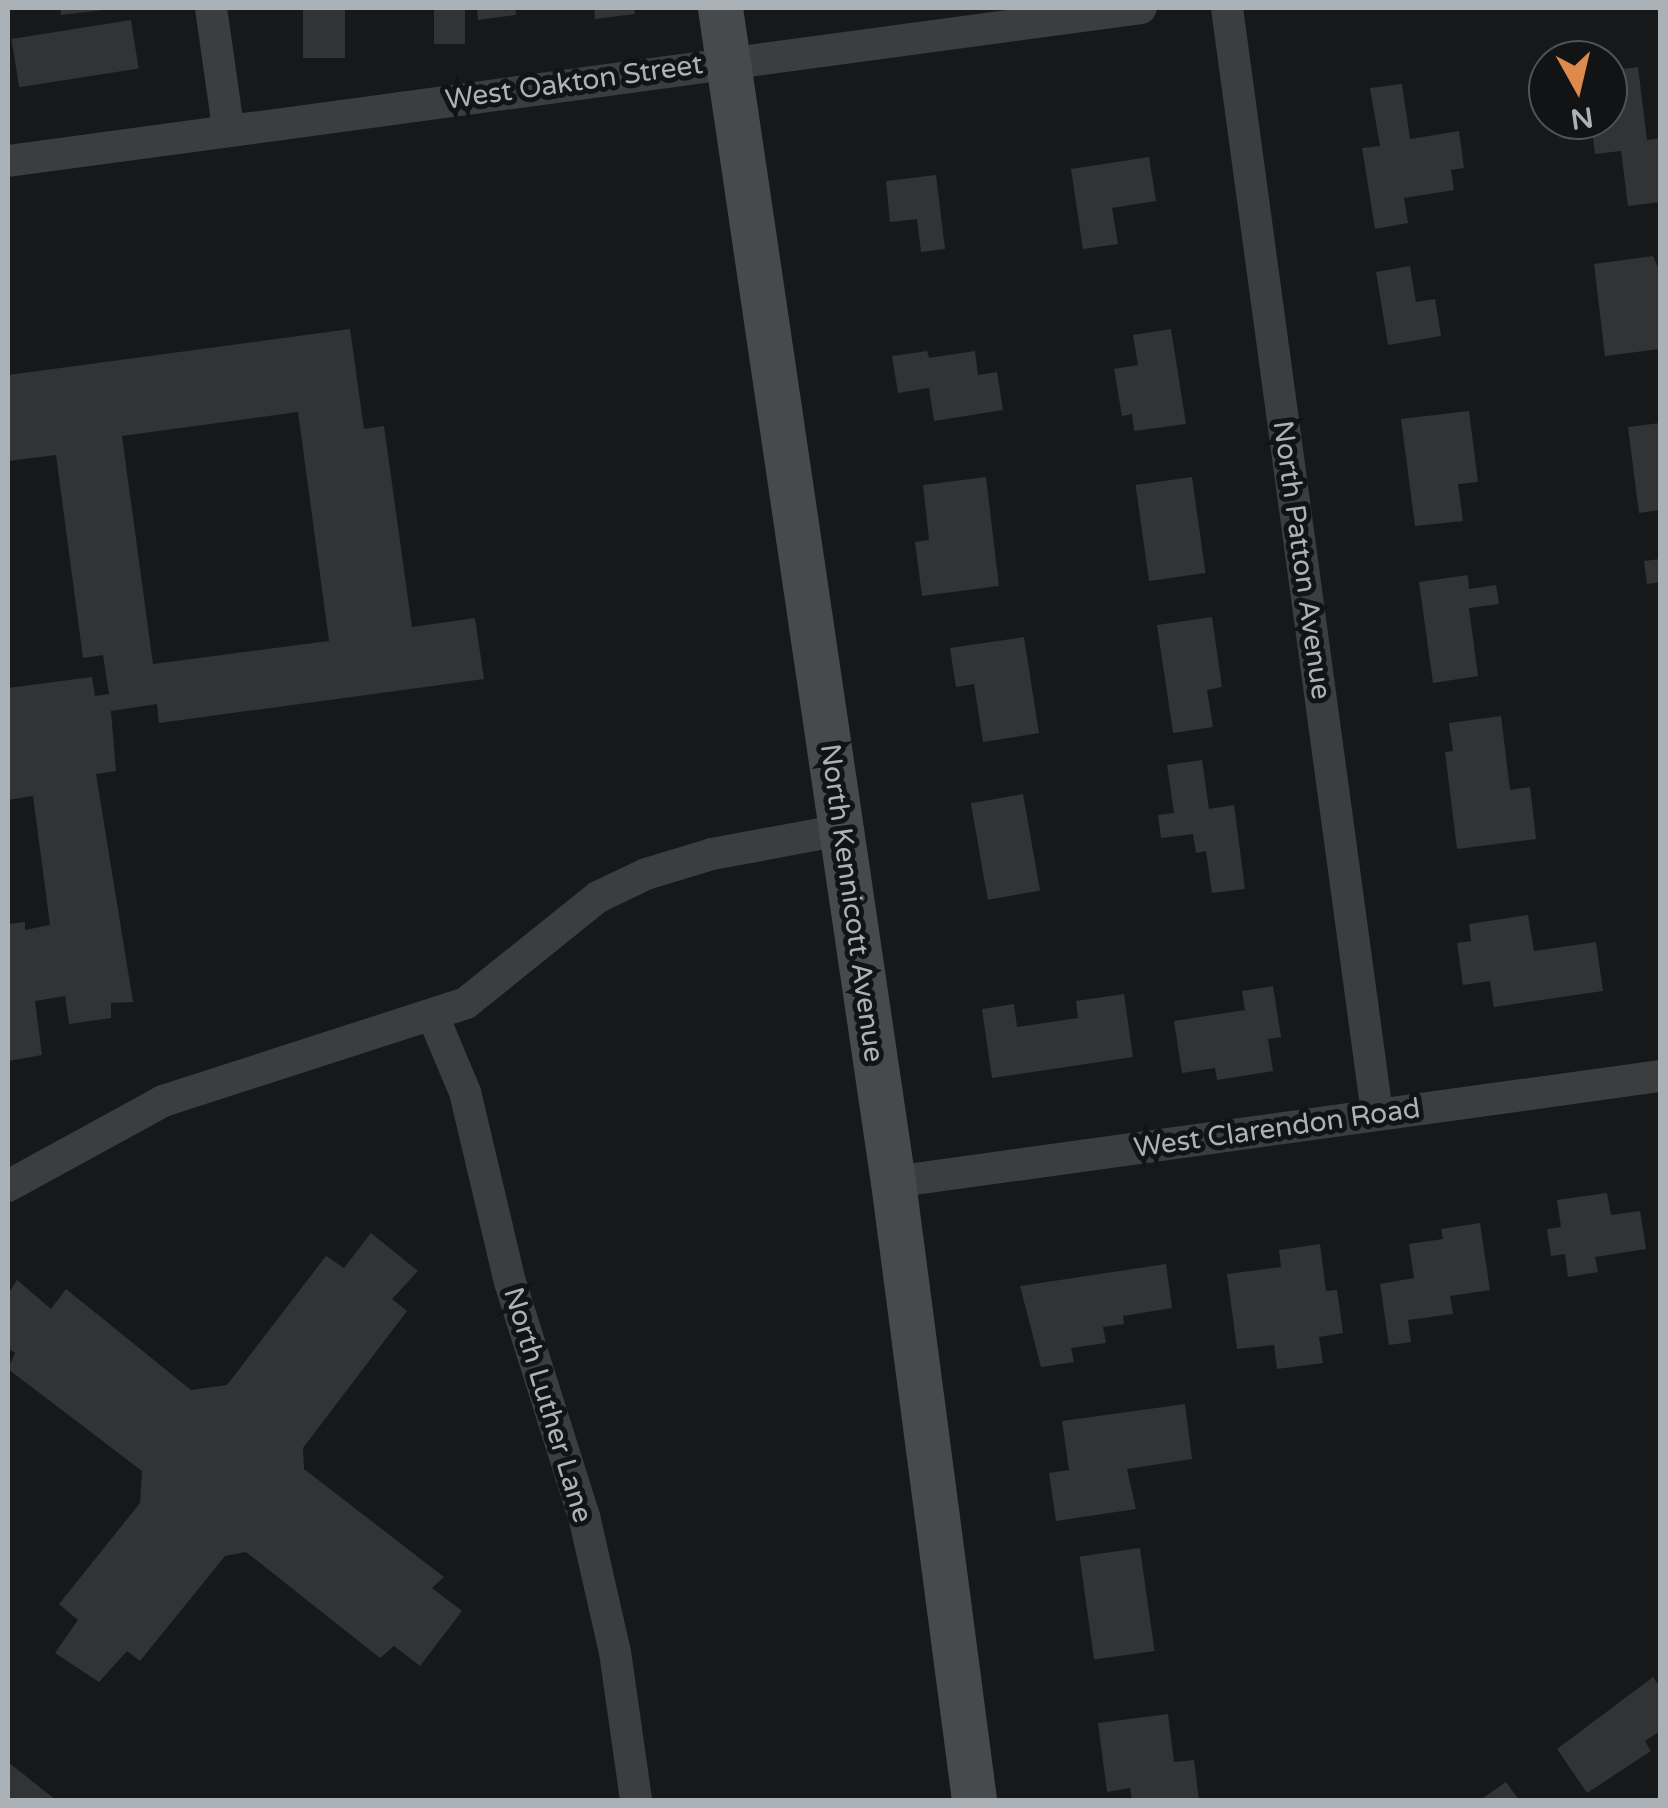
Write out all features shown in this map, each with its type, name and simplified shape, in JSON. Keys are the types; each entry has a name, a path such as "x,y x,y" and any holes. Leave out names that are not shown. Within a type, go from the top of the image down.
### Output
{"street":[{"path":"211,8 228,128"},
{"name":"North Kennicott Avenue","path":"720,8 893,1182 974,1800"},
{"name":"West Oakton Street","path":"8,162 228,128 1140,8"},
{"name":"North Patton Avenue","path":"1226,8 1377,1113"},
{"path":"8,1186 163,1101 433,1016 477,995 598,898 646,874 712,854 842,830"},
{"name":"North Luther Lane","path":"433,1016 465,1092 510,1282 584,1516 615,1652 636,1800"},
{"name":"West Clarendon Road","path":"893,1182 1660,1076"}],"building":[{"path":"60,8 103,8 103,10 61,15"},
{"path":"303,8 345,8 345,58 303,58"},
{"path":"434,8 465,8 465,44 434,44"},
{"path":"477,8 515,8 516,15 478,20"},
{"path":"594,8 634,8 635,14 595,19"},
{"path":"131,20 139,68 19,87 11,39"},
{"path":"1638,67 1647,140 1660,138 1660,202 1628,206 1621,151 1595,154 1593,140 1628,140 1628,68"},
{"path":"1402,84 1410,139 1459,131 1464,168 1451,170 1454,190 1404,198 1408,223 1375,229 1362,148 1380,146 1370,88"},
{"path":"1149,157 1156,201 1112,208 1118,244 1083,249 1071,169"},
{"path":"936,175 945,249 921,252 917,219 890,222 886,181"},
{"path":"1653,256 1660,272 1660,349 1605,356 1594,264"},
{"path":"1410,266 1416,302 1435,299 1441,336 1388,345 1376,272"},
{"path":"350,329 364,429 384,426 412,627 475,618 484,679 159,723 157,704 111,711 116,771 96,774 133,1002 111,1003 111,1018 69,1024 65,996 35,1001 42,1055 8,1061 8,924 25,922 25,930 50,925 33,796 8,800 8,688 92,677 95,696 109,694 103,655 83,658 56,455 8,461 8,375","holes":["298,412 329,641 153,664 122,436"]},
{"path":"1171,329 1186,424 1134,431 1132,414 1122,416 1114,369 1138,365 1133,335"},
{"path":"927,351 929,358 975,351 978,375 997,372 1003,410 934,421 929,388 898,393 892,356"},
{"path":"1469,411 1478,482 1458,484 1463,521 1415,526 1401,419"},
{"path":"1660,423 1660,510 1639,513 1628,427"},
{"path":"986,477 999,586 922,596 915,542 929,540 923,485"},
{"path":"1192,477 1205,573 1149,581 1136,485"},
{"path":"1660,559 1660,582 1647,584 1644,561"},
{"path":"1468,575 1469,589 1496,585 1499,604 1469,608 1478,676 1433,683 1419,582"},
{"path":"1212,617 1222,687 1207,690 1213,727 1173,733 1157,625"},
{"path":"1024,637 1039,733 983,742 974,684 956,687 950,648"},
{"path":"1501,716 1510,790 1530,787 1536,839 1457,849 1445,752 1453,751 1449,723"},
{"path":"1202,760 1209,809 1234,805 1245,889 1212,893 1206,851 1196,853 1193,834 1161,838 1158,815 1174,813 1167,765"},
{"path":"1023,794 1040,891 988,900 971,803"},
{"path":"1528,915 1534,951 1596,942 1603,991 1494,1007 1490,981 1463,985 1457,943 1471,941 1469,924"},
{"path":"1273,986 1281,1037 1268,1039 1273,1071 1217,1080 1215,1068 1182,1073 1174,1021 1245,1010 1242,991"},
{"path":"1124,994 1133,1057 992,1078 982,1009 1014,1004 1017,1027 1078,1018 1076,1001"},
{"path":"1607,1193 1611,1215 1640,1211 1646,1249 1595,1257 1598,1272 1568,1277 1565,1254 1551,1256 1547,1229 1561,1227 1557,1200"},
{"path":"1480,1223 1490,1290 1450,1296 1453,1314 1408,1320 1411,1342 1389,1345 1380,1284 1414,1278 1409,1244 1443,1239 1441,1229"},
{"path":"371,1233 418,1271 392,1299 407,1311 303,1448 304,1469 444,1577 432,1588 462,1611 420,1666 394,1646 380,1658 246,1552 225,1556 140,1661 127,1651 99,1682 55,1653 78,1620 59,1604 140,1503 142,1471 8,1369 15,1353 8,1348 8,1294 17,1280 51,1309 66,1289 191,1390 227,1385 326,1256 344,1268"},
{"path":"1320,1244 1326,1291 1337,1290 1343,1333 1319,1337 1323,1363 1277,1369 1274,1345 1237,1349 1227,1274 1281,1267 1279,1250"},
{"path":"1166,1264 1172,1308 1123,1316 1124,1324 1103,1327 1106,1343 1071,1348 1074,1362 1041,1367 1020,1286"},
{"path":"1185,1404 1192,1459 1127,1469 1136,1509 1056,1521 1049,1473 1069,1470 1062,1421"},
{"path":"1140,1548 1154,1651 1094,1659 1080,1556"},
{"path":"1653,1677 1660,1687 1660,1731 1645,1741 1651,1751 1587,1793 1557,1749"},
{"path":"1168,1714 1174,1762 1194,1760 1199,1800 1132,1800 1130,1788 1107,1792 1098,1723"},
{"path":"8,1762 56,1800 8,1800"},
{"path":"1506,1782 1519,1800 1480,1800"}]}
